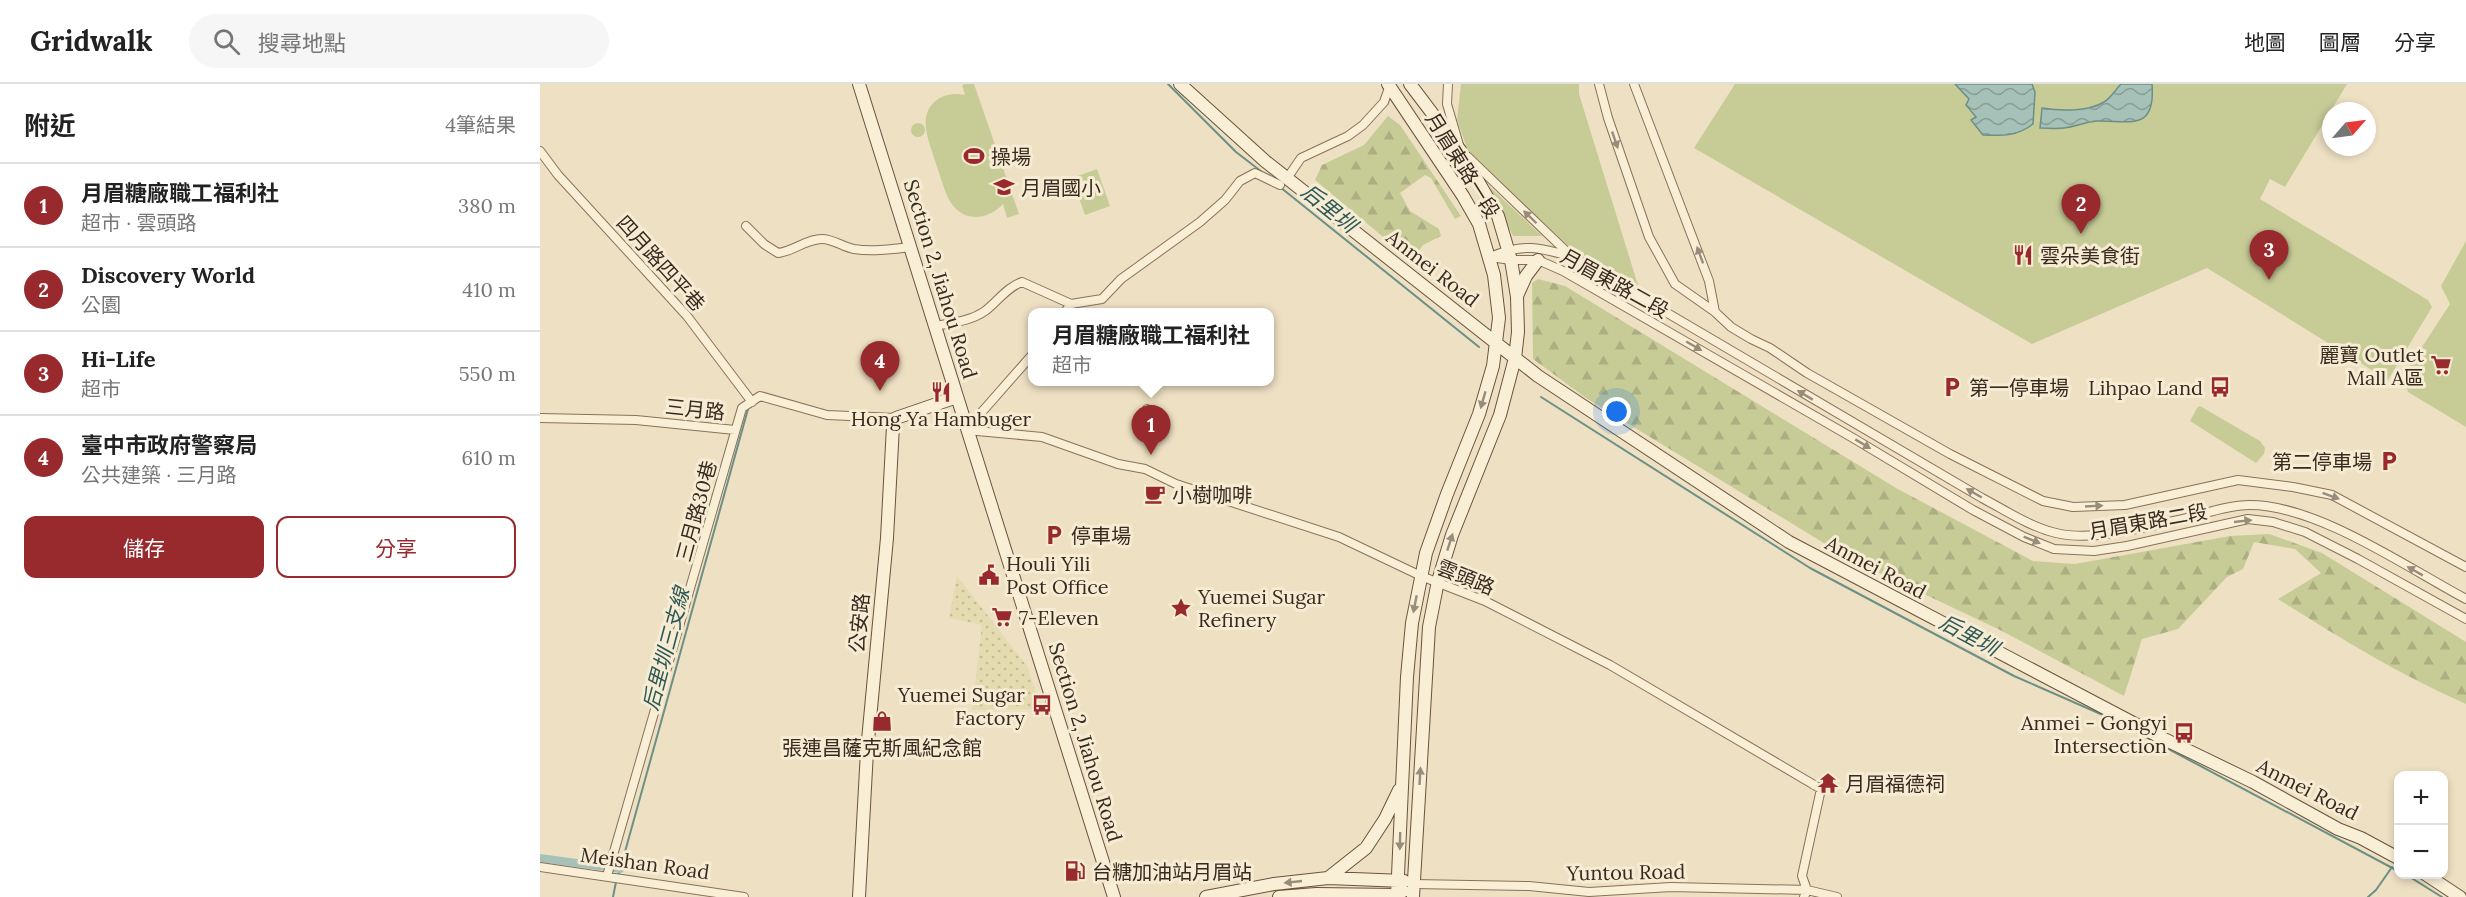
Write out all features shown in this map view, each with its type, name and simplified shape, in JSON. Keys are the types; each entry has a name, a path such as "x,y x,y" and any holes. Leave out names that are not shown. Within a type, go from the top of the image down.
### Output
{"street":[{"name":"Section 2, Jiahou Road","path":"859,84 1114,897"},
{"name":"Anmei Road","path":"1180,84 1284,181 1538,376 1789,542 2148,731 2253,782 2338,829 2361,838 2394,856"},
{"name":"月眉東路一段","path":"1410,84 1460,150 1498,216 1510,255 1517,297 1518,332 1515,358 1500,415 1452,535 1438,581 1429,627 1414,891"},
{"path":"1448,84 1447,104 1460,150 1572,257"},
{"path":"1599,84 1649,237 1676,284 1715,312 1731,327 1950,454 2043,501 2073,507 2125,505 2238,480 2332,495 2466,567"},
{"path":"1634,84 1709,281 1715,312"},
{"path":"935,326 969,319 983,313 1015,285 1022,282 1071,304 1101,299 1121,279 1225,200 1240,181 1255,173 1284,181 1301,158 1348,136 1364,125 1384,102 1389,85"},
{"name":"月眉東路一段","path":"1389,85 1479,224 1490,257 1499,318 1493,366 1479,414 1447,494 1421,576 1411,634 1401,783 1397,896"},
{"name":"四月路四平巷","path":"540,151 558,176 687,316 752,402"},
{"path":"746,226 764,244 778,253 789,252 811,240 826,239 854,249 911,248"},
{"name":"月眉東路二段","path":"1490,257 1510,255 1536,246 1572,257 1860,428 2030,523 2057,533 2092,536 2247,505 2275,507 2312,518 2466,599"},
{"name":"月眉東路二段","path":"1510,255 1538,260 1563,271 1973,510 2054,549 2094,550 2127,546 2248,519 2273,522 2305,532 2348,553 2466,619"},
{"path":"1517,297 1526,276 1538,260"},
{"path":"1068,308 1071,304"},
{"path":"966,430 1028,360"},
{"name":"三月路","path":"540,418 636,420 735,430 742,408 760,396 827,415 897,418"},
{"path":"897,418 957,397"},
{"path":"1148,409 1142,417 1148,420"},
{"name":"公安路","path":"859,897 867,752 887,538 893,426 897,418"},
{"name":"三月路30巷","path":"607,876 676,645 735,430"},
{"name":"雲頭路","path":"966,430 1042,437 1118,464 1145,469 1176,484 1339,537 1421,576 1485,601 1610,665 1821,789 1802,876 1805,893"},
{"path":"1328,878 1366,848 1385,819 1401,783"},
{"name":"Meishan Road","path":"540,867 744,897"},
{"path":"1206,897 1274,884 1328,878 1399,879 1414,891"},
{"path":"2433,879 2460,897"},
{"name":"Yuntou Road","path":"1414,891 1529,886 1588,895 1671,887 1805,893 1837,897"},
{"path":"1279,897 1316,894 1397,896 1414,891"}],"shaded area":[{"path":"957,576 1027,666 1041,709 972,710 982,625 949,618"}],"green space":[{"path":"974,84 1019,214 1007,218 1003,204 984,216 970,216 957,209 946,194 926,130 927,113 938,99 944,96 965,95 962,85"},
{"path":"1461,84 1579,84 1579,94 1641,295 1575,255 1468,151 1457,120"},
{"path":"1735,84 2347,84 2336,102 2322,102 2322,126 2285,187 2270,179 2260,199 2428,300 2432,307 2388,380 2207,268 2032,344 1694,148"},
{"path":"1388,116 1400,125 1461,216 1455,219 1431,178 1425,175 1400,193 1410,211 1439,229 1441,236 1423,245 1412,261 1315,180 1322,165 1364,145"},
{"path":"918,123 923,125 925,130 923,135 918,137 913,135 911,130 913,125"},
{"path":"1097,169 1110,206 1085,215 1072,178"},
{"path":"1490,187 1542,236 1513,236"},
{"path":"2466,241 2466,427 2408,392 2403,376 2450,304 2441,286"},
{"path":"1538,279 1565,286 1896,488 2033,561 2075,564 2230,536 2269,534 2322,553 2466,642 2466,704 2370,655 2278,599 2321,573 2295,549 2254,542 2243,569 2227,577 2178,629 2142,639 2124,696 2000,630 1850,559 1586,398 1533,359 1532,283"},
{"path":"2200,406 2260,441 2265,448 2264,454 2256,463 2190,421"}],"water":[{"path":"1955,84 2032,84 2035,92 2033,124 2022,131 2010,134 1983,135 1971,120 1976,117 1966,105 1969,99"},
{"path":"2121,84 2152,84 2152,100 2144,117 2129,122 2096,121 2064,128 2040,128 2042,108 2065,110 2090,108 2107,100"}],"waterway":[{"name":"后里圳","path":"1168,84 1236,152 1262,172"},
{"name":"后里圳","path":"1280,187 1479,347"},
{"name":"后里圳","path":"1541,397 1810,568 2014,676 2112,719 2394,869"},
{"name":"后里圳三支線","path":"618,877 748,409"},
{"path":"540,858 620,869"},
{"path":"2368,897 2376,890 2392,867"},
{"name":"后里圳","path":"2413,879 2442,897"},
{"name":"后里圳三支線","path":"613,897 616,882"}],"place":[{"name":"操場","path":"974,156"},
{"name":"月眉國小","path":"1004,187"},
{"name":"Discovery World","path":"2081,234"},
{"name":"雲朵美食街","path":"2023,255"},
{"name":"Hi-Life","path":"2269,280"},
{"name":"麗寶 Outlet Mall A區","path":"2441,365"},
{"name":"第一停車場","path":"1952,387"},
{"name":"Lihpao Land","path":"2220,387"},
{"name":"臺中市政府警察局","path":"880,391"},
{"name":"Hong Ya Hambuger","path":"941,392"},
{"name":"月眉糖廠職工福利社","path":"1151,455"},
{"name":"第二停車場","path":"2389,461"},
{"name":"小樹咖啡","path":"1155,494"},
{"name":"停車場","path":"1054,535"},
{"name":"Houli Yili Post Office","path":"989,575"},
{"name":"Yuemei Sugar Refinery","path":"1181,608"},
{"name":"7-Eleven","path":"1002,617"},
{"name":"Yuemei Sugar Factory","path":"1042,705"},
{"name":"張連昌薩克斯風紀念館","path":"882,721"},
{"name":"Anmei - Gongyi Intersection","path":"2184,733"},
{"name":"月眉福德祠","path":"1828,783"},
{"name":"台糖加油站月眉站","path":"1075,871"}]}
